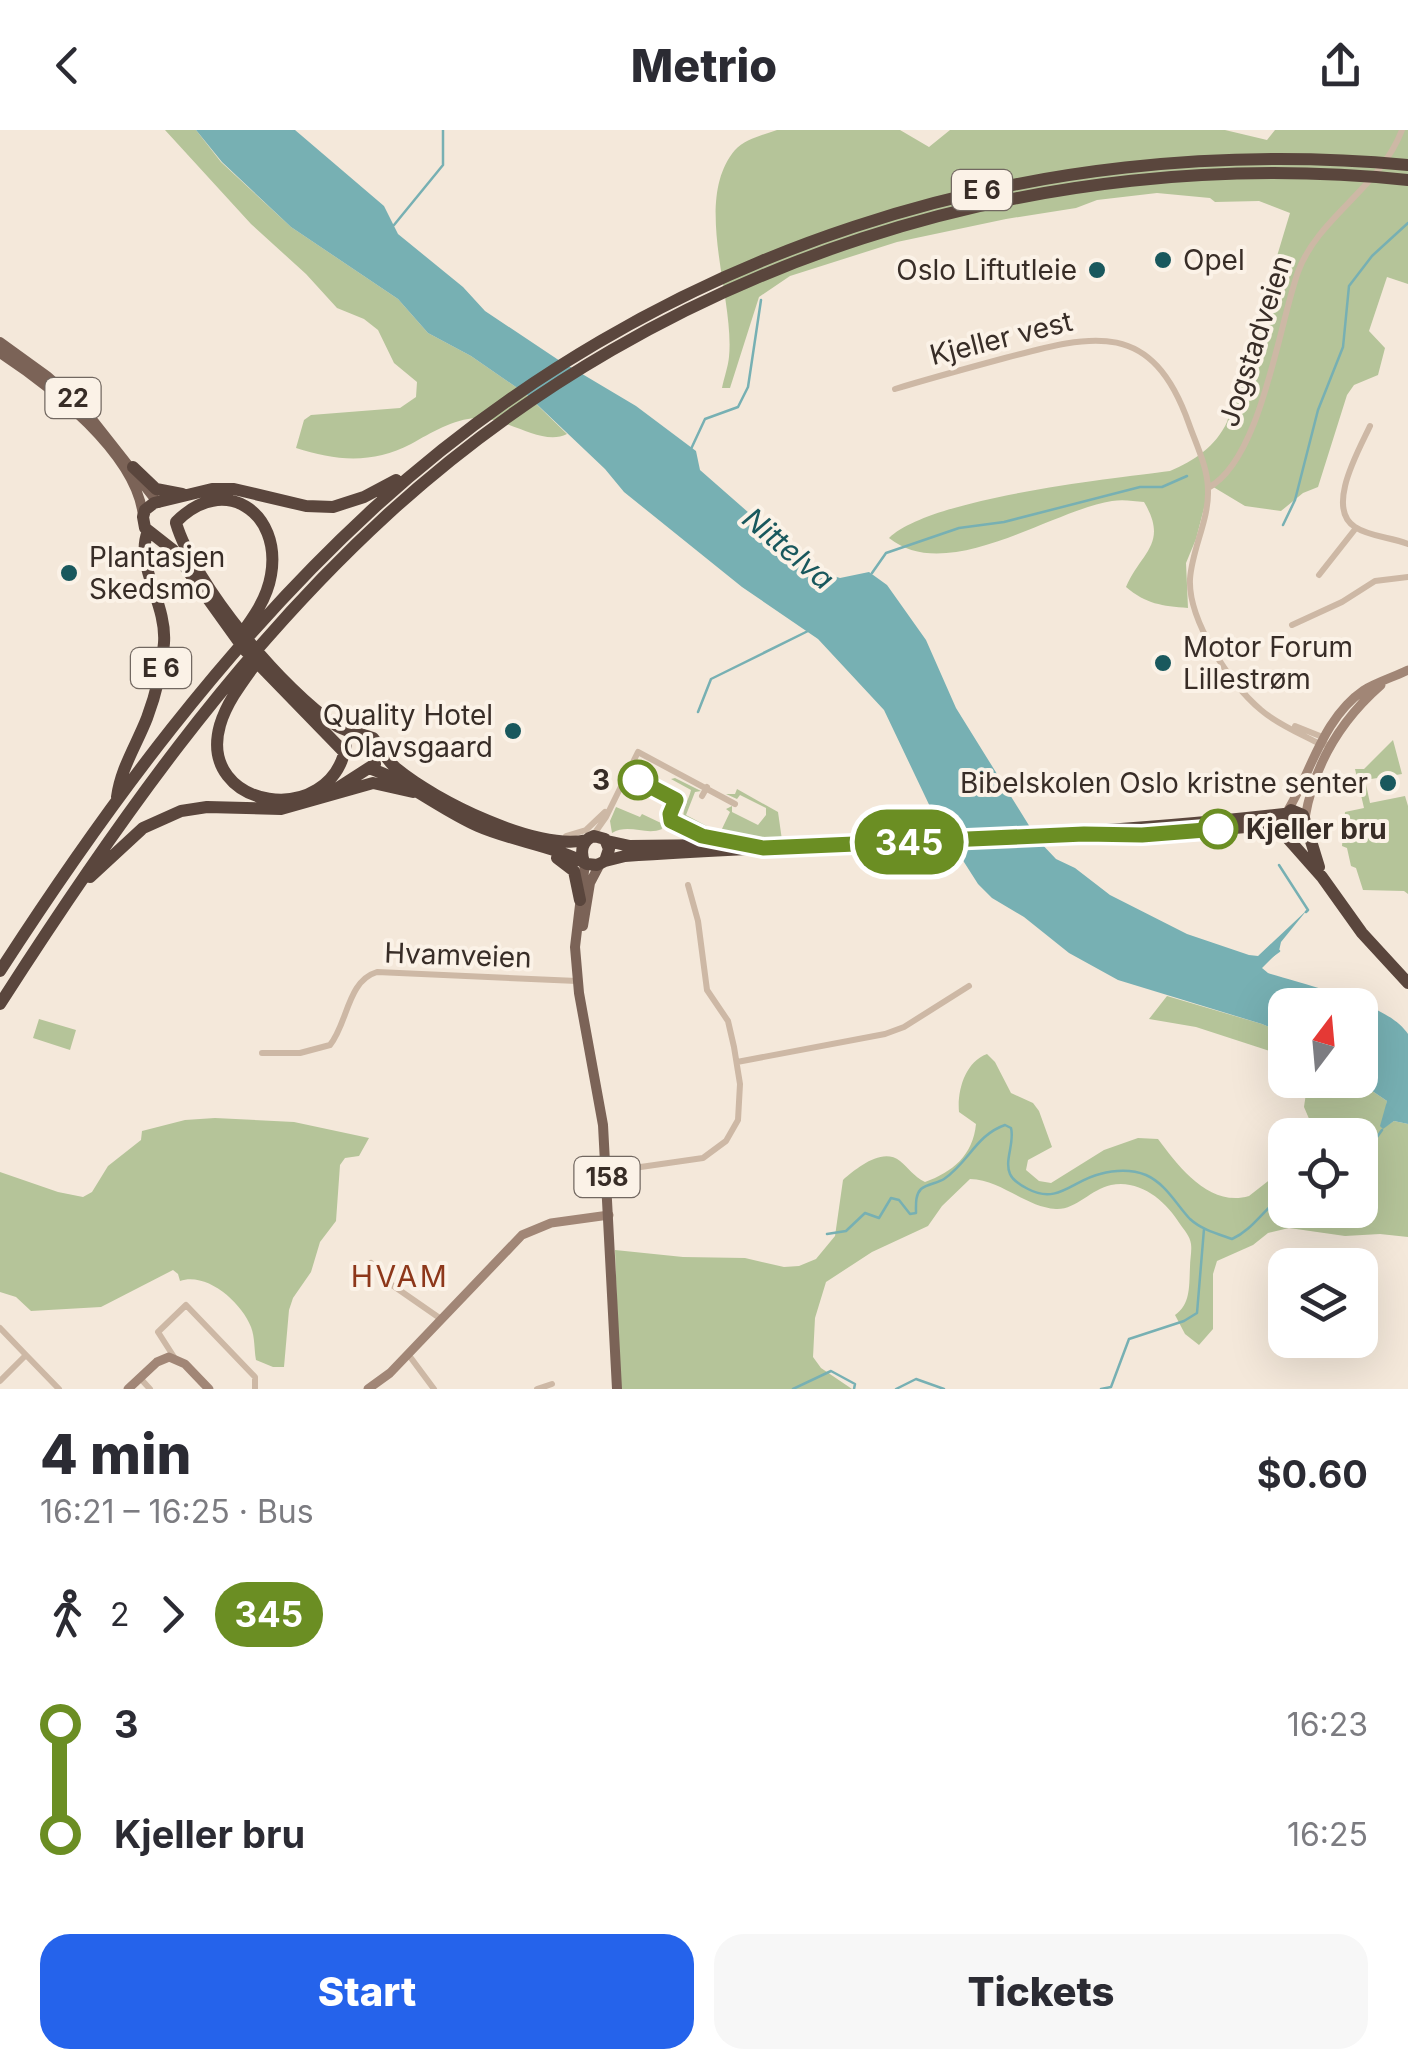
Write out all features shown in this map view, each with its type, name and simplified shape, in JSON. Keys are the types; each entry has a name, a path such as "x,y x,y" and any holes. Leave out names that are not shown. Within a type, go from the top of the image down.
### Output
{"highway":[{"name":"E 6","path":"0,970 116,800 218,671 346,535 432,458 628,332 658,306 864,221 1038,178 1183,160 1256,158 1408,166"},
{"name":"E 6","path":"628,332 853,240 944,212 1041,192 1187,174 1260,172 1408,180"},
{"name":"E 6","path":"0,1004 126,814 183,739 307,595 488,424"},
{"path":"142,517 148,507 227,488 295,504 333,506 384,488 432,458"},
{"path":"133,468 160,491 194,494"},
{"path":"151,533 166,535 200,502 227,500 256,515 270,539 273,565 266,593 218,671"},
{"name":"22","path":"160,503 173,510 188,554 220,612"},
{"name":"22","path":"142,517 151,533 180,560 220,612 334,738 352,766 391,776 474,825 538,842 597,839 630,846 702,844 763,848"},
{"name":"E 6","path":"116,800 120,774 147,717 162,660 164,623 143,558 151,533"},
{"path":"307,595 227,708 218,733 220,760 226,774 246,792 283,800 323,787 338,773 348,741 359,735"},
{"name":"22","path":"282,683 328,719 373,738 395,768 429,789 584,862 763,848 1084,834 1298,811 1305,823"},
{"name":"22","path":"328,719 376,730 402,764 429,789"},
{"path":"313,801 366,769 378,759 380,750"},
{"path":"68,899 135,834 170,814 207,807 281,809 373,783 414,792"},
{"path":"1286,812 1280,825 1286,834 1408,983"},
{"path":"1286,834 1297,836 1305,823"},
{"path":"1305,823 1322,877"},
{"name":"22","path":"1084,834 1118,836 1246,827 1286,834"},
{"path":"584,862 582,851 597,839 609,849 603,862"},
{"name":"22","path":"538,842 574,871 580,900"},
{"path":"1352,918 1408,971"}],"main road":[{"name":"22","path":"0,342 48,376 84,409 133,468 143,487 160,503"},
{"name":"22","path":"0,352 54,393 100,439 134,487 142,517"},
{"name":"158","path":"584,862 576,966 599,1094 617,1389"},
{"name":"158","path":"576,966 590,884 603,862"}],"street":[{"name":"Jogstadveien","path":"1208,488 1227,476 1247,440 1306,255 1380,171 1402,130"},
{"name":"Kjeller vest","path":"895,389 1067,341 1086,339 1122,344 1147,359 1171,382 1185,412 1208,488"},
{"path":"1370,426 1342,496 1345,519 1356,528 1408,544"},
{"path":"1208,488 1190,578 1196,614 1215,652 1254,703 1325,742"},
{"path":"1319,575 1356,528"},
{"path":"1292,625 1342,602 1375,581 1408,577"},
{"path":"1286,812 1325,742 1386,680 1408,670"},
{"path":"1305,823 1325,742"},
{"path":"597,839 638,752 728,803"},
{"path":"702,796 707,788"},
{"path":"538,842 582,832 610,808"},
{"path":"597,839 606,817"},
{"path":"606,1167 703,1158 726,1141 738,1120 741,1106 737,1062 728,1021 707,990 698,921 688,886"},
{"name":"Hvamveien","path":"262,1053 300,1053 330,1046 360,982 377,972 578,981"},
{"path":"737,1062 885,1034 904,1027 969,986"},
{"path":"368,1389 390,1373 516,1240 544,1225 609,1219"},
{"path":"371,1263 392,1285 441,1318"},
{"path":"174,1358 158,1332 186,1306 255,1376 255,1389"},
{"path":"0,1328 59,1389"},
{"path":"407,1354 434,1389"},
{"path":"0,1381 26,1355"},
{"path":"128,1389 162,1358 174,1358 185,1364 209,1389"},
{"path":"140,1378 150,1389"},
{"path":"536,1389 552,1384"}],"green space":[{"path":"165,130 196,130 221,162 291,227 398,299 428,333 471,356 526,394 567,434 547,437 477,418 451,424 383,455 340,458 296,448 304,420 311,415 400,408 416,397 417,382 394,363 378,330 364,319 337,308 251,224"},
{"path":"777,130 900,130 929,147 950,130 1225,130 1267,140 1275,130 1408,130 1408,284 1387,277 1369,331 1385,348 1378,375 1354,385 1347,395 1318,487 1303,493 1281,511 1245,506 1210,485 1186,563 1188,608 1155,603 1126,587 1153,538 1151,516 1144,502 1116,500 1087,507 969,550 913,550 889,538 910,524 941,512 1022,492 1170,471 1203,452 1227,422 1290,213 1259,201 1215,202 1210,198 1157,193 1097,200 1076,208 897,242 790,276 759,297 730,388 722,388 729,357 729,333 718,250 717,195 723,171 735,150 749,140"},
{"path":"1393,740 1402,774 1365,780 1370,803 1405,796 1408,894 1363,890 1347,848 1342,846 1345,812 1364,808 1355,769 1364,769"},
{"path":"671,779 701,791 695,792 686,815 720,833 730,812 726,809 732,806 732,812 758,825 766,808 740,795 737,799 726,794 735,794 737,789 778,812 782,840 700,834 683,817 691,790"},
{"path":"616,807 661,823 662,829 612,833 610,821"},
{"path":"1167,996 1268,1027 1268,1050 1196,1027 1149,1019"},
{"path":"39,1019 76,1030 70,1050 33,1038"},
{"path":"987,1054 1011,1093 1033,1103 1039,1111 1052,1147 1028,1160 1026,1170 1039,1181 1051,1183 1104,1150 1138,1138 1158,1139 1196,1182 1221,1196 1249,1196 1268,1181 1268,1228 1289,1228 1268,1233 1253,1245 1217,1261 1213,1274 1213,1329 1199,1345 1185,1334 1175,1315 1188,1294 1190,1241 1160,1200 1142,1189 1122,1184 1056,1209 1034,1204 982,1180 970,1179 928,1226 872,1252 826,1282 815,1318 813,1357 821,1368 852,1389 620,1389 615,1250 745,1258 784,1267 816,1259 835,1236 843,1180 862,1165 893,1157 925,1182 960,1161 971,1145 976,1124 959,1112 959,1095 968,1070"},
{"path":"1378,1095 1387,1101 1383,1128 1394,1121 1408,1124 1408,1237 1345,1236 1289,1228 1378,1228 1378,1118 1309,1118 1305,1098 1378,1098"},
{"path":"185,1120 294,1122 369,1138 359,1156 345,1158 340,1165 336,1221 320,1242 311,1272 293,1298 284,1367 256,1360 251,1327 222,1291 201,1281 180,1281 173,1270 101,1307 31,1311 16,1297 0,1292 0,1172 83,1197 92,1192 108,1166 141,1140 142,1131"}],"water":[{"name":"Nittelva","path":"196,130 295,130 384,206 398,234 463,287 485,311 636,406 696,451 700,470 814,570 840,578 869,572 887,585 926,640 956,708 1038,840 1056,859 1075,868 1110,895 1187,934 1249,955 1258,956 1307,910 1281,942 1279,951 1262,968 1320,988 1268,988 1268,1027 1118,980 1069,953 1024,917 992,898 978,884 934,815 884,710 818,639 742,587 624,492 526,394 471,356 428,333 398,299 291,227 222,162"},
{"path":"1378,1011 1408,1034 1408,1124 1394,1121 1383,1129 1380,1126 1387,1101 1378,1095"}],"waterway":[{"path":"394,225 443,165 443,130"},
{"path":"1283,525 1295,500 1318,410 1343,347 1349,286 1372,256 1408,223"},
{"path":"691,449 705,419 738,407 748,387 761,300"},
{"path":"872,573 886,553 959,528 1004,522 1140,487 1162,487 1187,476"},
{"path":"698,712 711,679 808,631"},
{"path":"1279,865 1306,912"},
{"path":"1265,961 1279,951"},
{"path":"827,1234 846,1231 865,1213 879,1218 891,1198 899,1200 910,1214 916,1213 921,1189 944,1179 987,1135 1005,1125 1012,1134 1010,1174 1020,1185 1039,1193 1057,1193 1106,1173 1140,1173 1159,1184 1195,1223 1232,1239 1268,1208"},
{"path":"1378,1136 1382,1130"},
{"path":"1101,1389 1111,1387 1129,1339 1197,1313 1204,1229"},
{"path":"793,1389 831,1371 855,1384 854,1389"},
{"path":"896,1389 916,1379 944,1389"}],"bus line":[{"name":"345","path":"638,780 676,800 669,816 671,821 715,840 763,848 1218,829"}],"place":[{"name":"Opel","path":"1163,260"},
{"name":"Oslo Liftutleie","path":"1097,270"},
{"name":"Plantasjen Skedsmo","path":"69,573"},
{"name":"Motor Forum Lillestrøm","path":"1163,663"},
{"name":"Quality Hotel Olavsgaard","path":"513,731"},
{"name":"3","path":"638,780"},
{"name":"Bibelskolen Oslo kristne senter","path":"1388,783"},
{"name":"Kjeller bru","path":"1218,829"}],"district":[{"name":"HVAM","path":"400,1277"}]}
